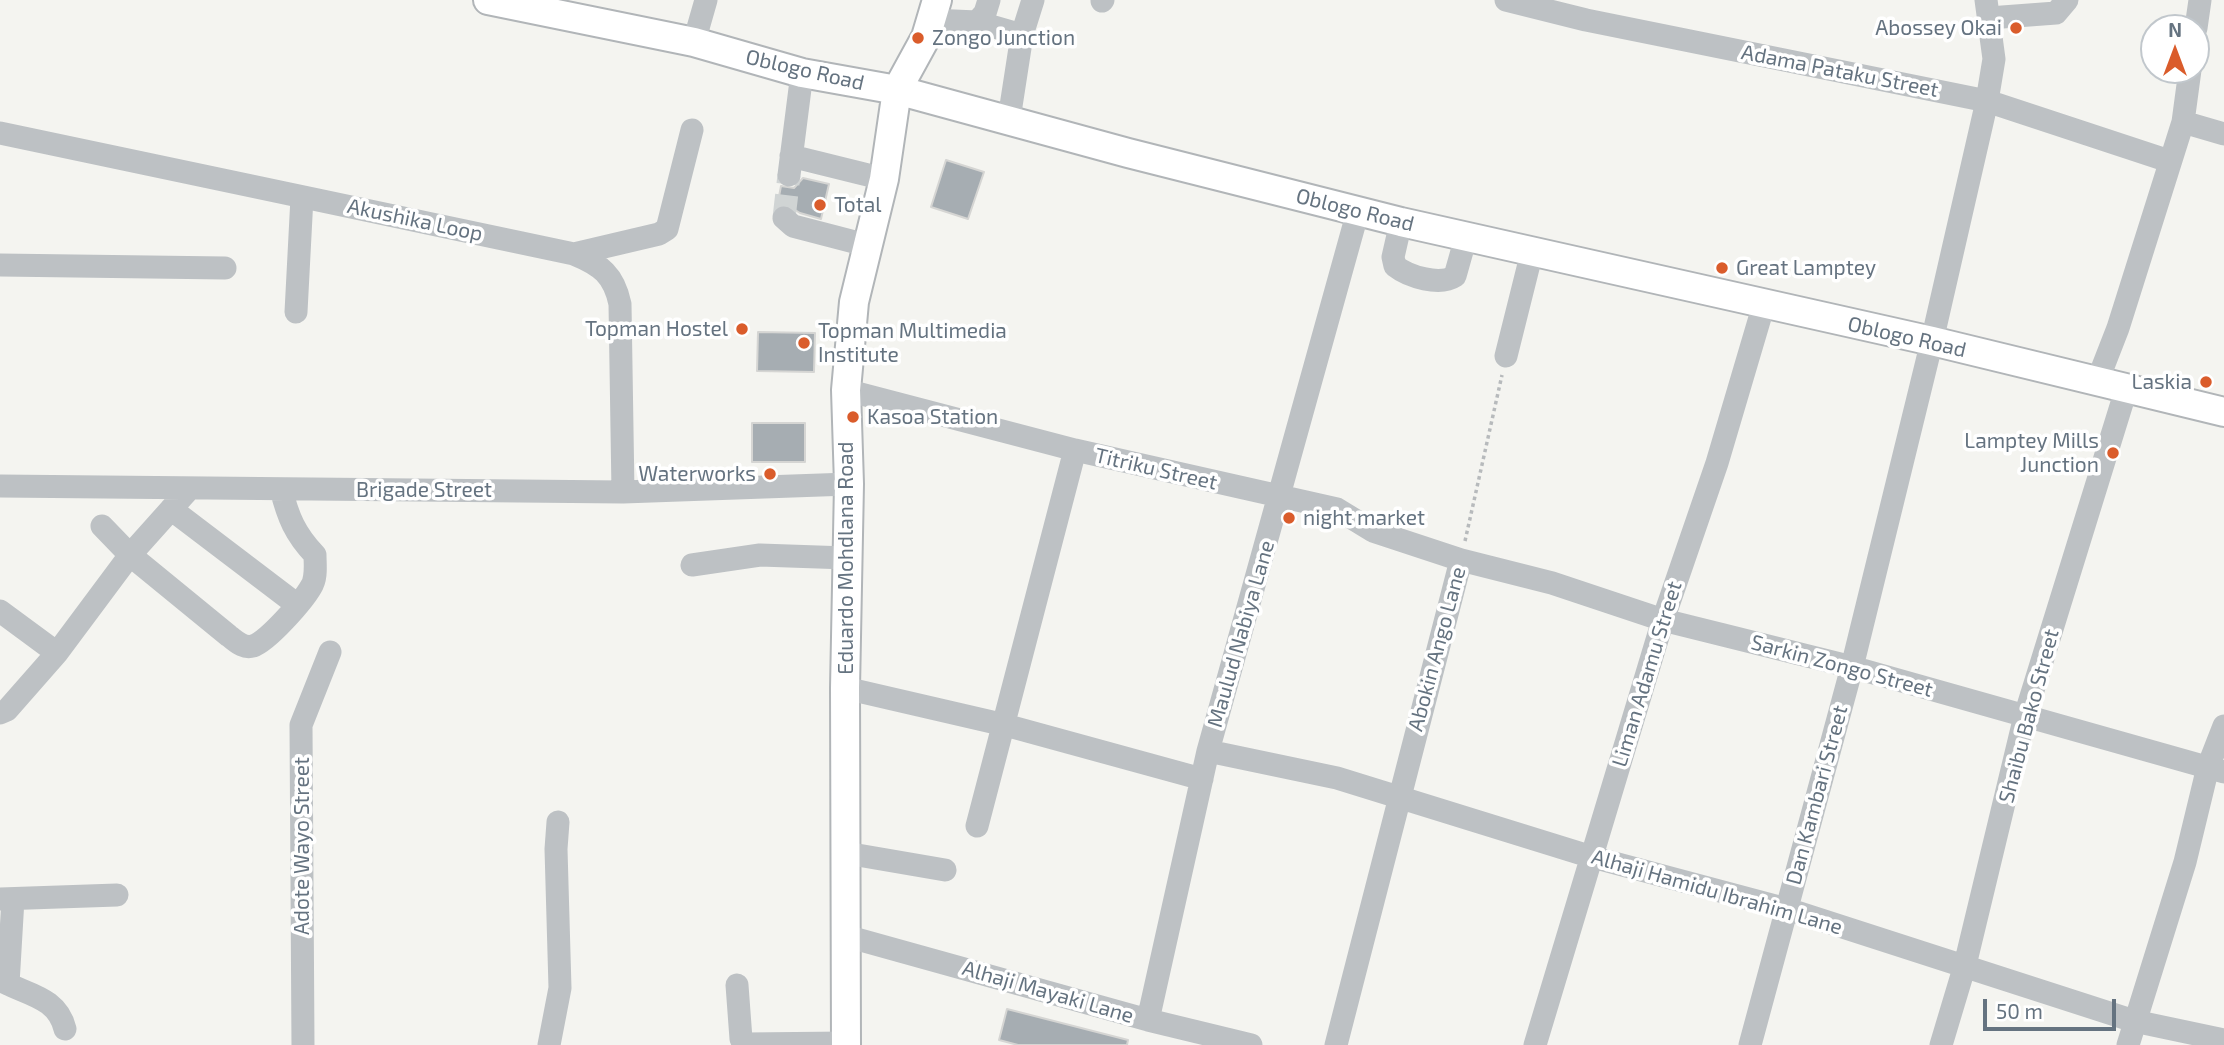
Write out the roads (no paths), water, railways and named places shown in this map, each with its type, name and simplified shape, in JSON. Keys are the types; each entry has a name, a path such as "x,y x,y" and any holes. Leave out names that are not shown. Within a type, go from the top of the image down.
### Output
{"main road":[{"name":"Oblogo Road","path":"488,0 694,42 802,73 897,90 1401,222 1932,341 2224,412"},
{"name":"Eduardo Mohdlana Road","path":"846,1044 845,688 849,484 846,390 854,302 884,179 897,90 926,37 934,10"}],"street":[{"path":"694,42 706,0"},
{"path":"977,22 985,13 989,0"},
{"path":"1009,119 1022,36 1033,0"},
{"name":"Adama Pataku Street","path":"1506,0 1586,20 1987,101 2169,161"},
{"path":"1987,9 2056,13 2067,0"},
{"name":"Dan Kambari Street","path":"1750,1045 1852,667 1932,341 1987,101 1994,59 1987,9"},
{"path":"934,10 1022,36"},
{"path":"802,73 790,165 884,179"},
{"path":"2097,382 2118,328 2183,122 2188,84"},
{"path":"2183,122 2224,134"},
{"path":"574,254 659,234 667,229 692,130"},
{"name":"Akushika Loop","path":"0,133 574,254 601,267 616,285 620,304 623,492"},
{"path":"296,312 302,197"},
{"name":"Maulud Nabiya Lane","path":"1148,1020 1208,751 1358,211"},
{"path":"784,218 793,226 866,245"},
{"path":"1401,222 1393,257 1395,266 1401,271 1439,281 1455,275 1466,237"},
{"path":"1506,356 1532,252"},
{"path":"0,265 225,268"},
{"name":"Liman Adamu Street","path":"1535,1045 1663,620 1717,463 1764,304"},
{"name":"Titriku Street","path":"846,390 1075,450 1337,509 1348,513 1373,531 1461,561"},
{"name":"Shaibu Bako Street","path":"1941,1045 1965,965 2025,716 2126,390"},
{"path":"977,827 1075,450"},
{"name":"Brigade Street","path":"0,486 623,492 849,484"},
{"path":"0,713 7,710 57,653 130,555 190,488"},
{"path":"102,527 130,555 242,646 252,647 268,637 312,586 315,555 297,537 281,489"},
{"path":"171,509 296,604"},
{"path":"692,565 760,555 847,558"},
{"name":"Sarkin Zongo Street","path":"1461,561 1552,583 1663,620 1852,667 2216,769"},
{"name":"Abokin Ango Lane","path":"1336,1045 1397,798 1461,561"},
{"path":"0,611 57,653"},
{"name":"Adote Wayo Street","path":"303,1045 301,725 330,652"},
{"path":"845,688 1005,725 1202,779"},
{"path":"2128,1045 2216,769 2224,726"},
{"name":"Alhaji Hamidu Ibrahim Lane","path":"1208,751 1337,778 1592,857 1787,909 2134,1021 2224,1040"},
{"path":"549,1045 560,988 556,849 558,822"},
{"path":"846,853 945,870"},
{"path":"65,1029 56,1007 46,999 4,982 7,900 117,895"},
{"name":"Alhaji Mayaki Lane","path":"846,936 1148,1020 1251,1045"},
{"path":"737,985 741,1039 745,1044 846,1044"}],"tunnel":[{"path":"784,218 789,175"}],"place":[{"name":"Abossey Okai","path":"2016,28"},
{"name":"Zongo Junction","path":"918,38"},
{"name":"Total","path":"820,205"},
{"name":"Great Lamptey","path":"1722,268"},
{"name":"Topman Hostel","path":"742,329"},
{"name":"Topman Multimedia Institute","path":"804,343"},
{"name":"Laskia","path":"2206,382"},
{"name":"Kasoa Station","path":"853,417"},
{"name":"Lamptey Mills Junction","path":"2113,453"},
{"name":"Waterworks","path":"770,474"},
{"name":"night market","path":"1289,518"}]}
